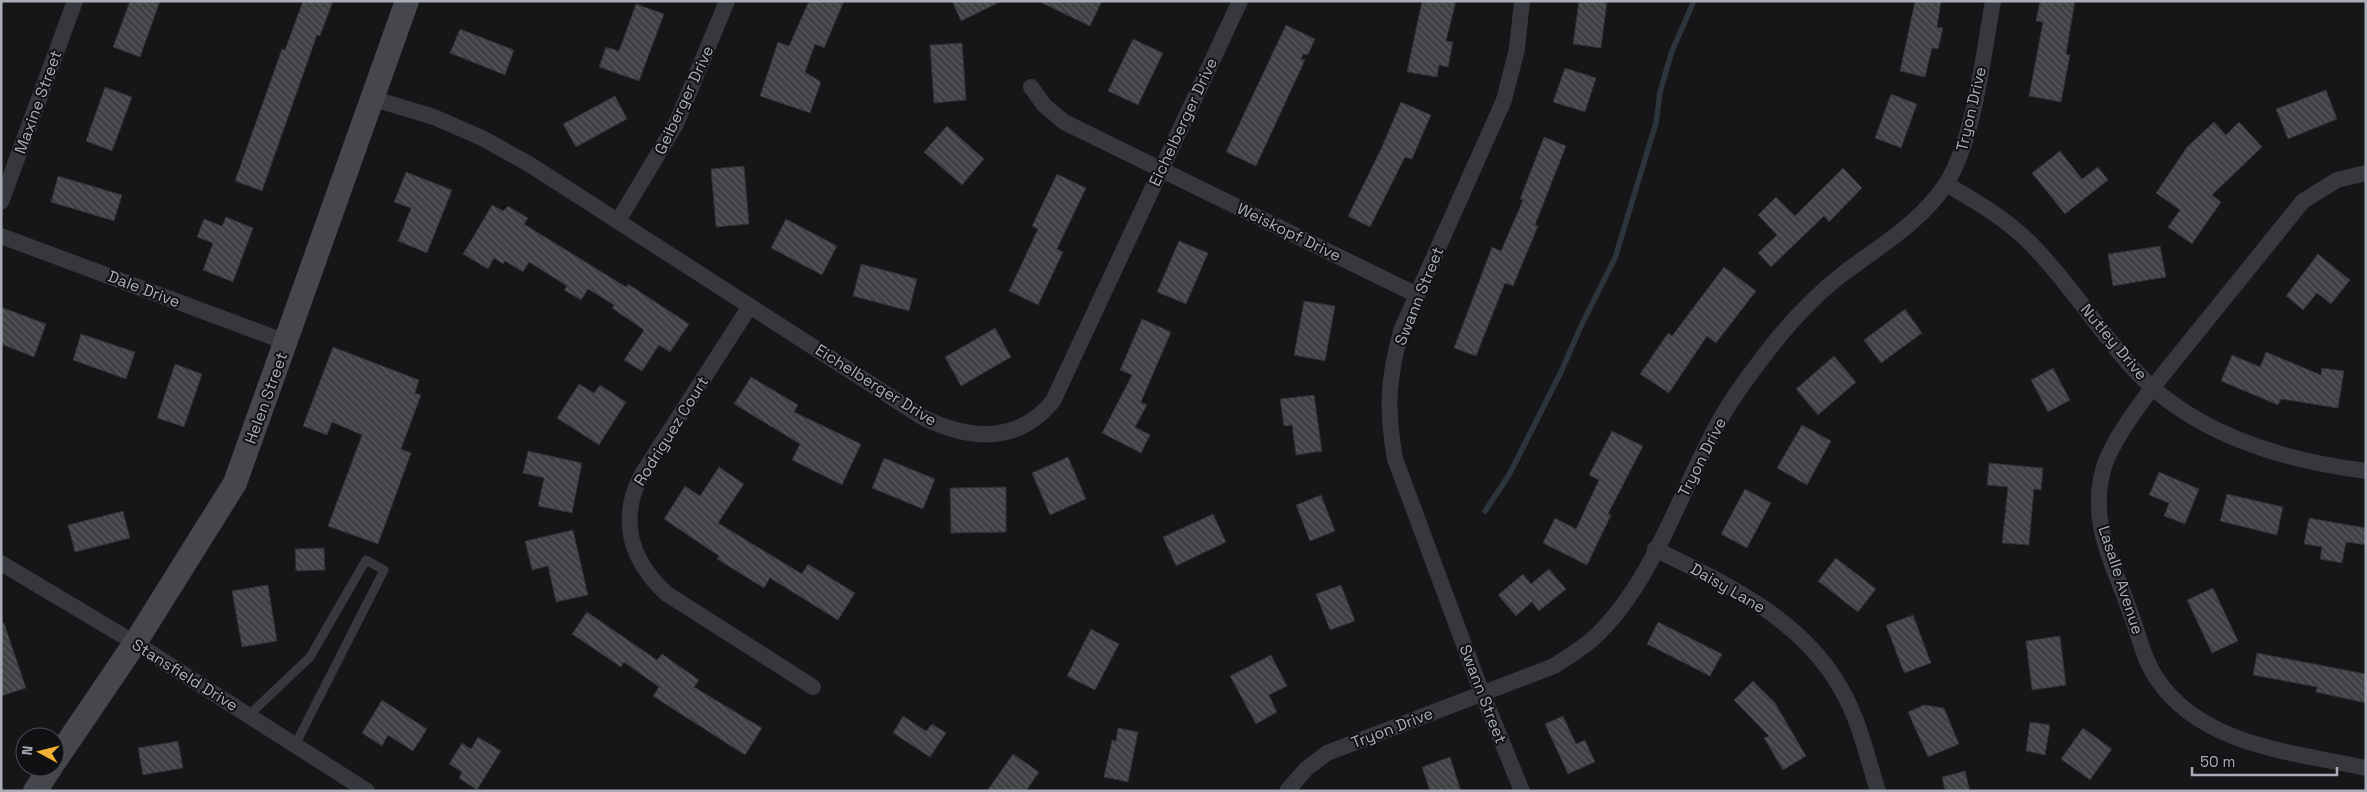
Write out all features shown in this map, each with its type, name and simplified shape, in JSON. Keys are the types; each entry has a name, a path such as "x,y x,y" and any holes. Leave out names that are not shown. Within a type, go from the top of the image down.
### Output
{"street":[{"name":"Maxine Street","path":"1,202 75,1"},
{"name":"Helen Street","path":"65,746 134,643 235,483 407,1"},
{"name":"Geiberger Drive","path":"618,220 676,124 728,1"},
{"name":"Eichelberger Drive","path":"371,98 434,118 482,138 529,164 922,417 946,429 972,435 998,434 1011,431 1035,420 1053,401 1240,1"},
{"name":"Swann Street","path":"1522,1 1517,48 1504,100 1401,331 1388,393 1390,433 1395,459 1482,693 1522,791"},
{"name":"Tryon Drive","path":"1286,791 1306,769 1327,753 1554,666 1577,652 1597,635 1615,615 1639,580 1716,426 1744,382 1777,340 1804,310 1842,274 1912,223 1925,211 1946,184 1957,163 1970,126 1994,1"},
{"name":"Weiskopf Drive","path":"1031,87 1044,106 1064,122 1417,295"},
{"name":"Lasalle Avenue","path":"2366,173 2337,180 2303,200 2153,388 2122,431 2109,455 2101,480 2099,506 2102,532 2156,677 2171,699 2191,716 2214,729 2262,745 2366,768"},
{"name":"Nutley Drive","path":"1946,184 1994,214 2028,241 2055,270 2130,366 2180,410 2206,425 2251,445 2327,466 2366,471"},
{"name":"Dale Drive","path":"1,236 286,342"},
{"name":"Rodriguez Court","path":"750,306 642,474 631,500 629,526 641,564 657,585 667,594 812,687"},
{"name":"Daisy Lane","path":"1655,550 1736,589 1788,626 1816,653 1846,697 1878,791"},
{"name":"Stansfield Drive","path":"1,563 134,643 367,791"},
{"path":"35,791 44,777"}],"lane":[{"path":"249,716 310,657 366,560 384,570 294,745"}],"building":[{"path":"130,1 160,1 140,57 113,47"},
{"path":"303,1 333,1 320,36 317,35 262,191 235,181 282,49 285,50"},
{"path":"809,1 844,1 824,48 815,44 805,72 821,82 810,113 760,96 778,42 789,46"},
{"path":"952,1 1002,1 961,21"},
{"path":"1038,1 1102,1 1090,26"},
{"path":"1422,1 1456,1 1446,41 1453,42 1448,67 1439,65 1437,77 1407,72"},
{"path":"1579,1 1607,1 1601,48 1573,44"},
{"path":"1915,1 1941,1 1937,27 1943,28 1938,49 1932,48 1925,77 1900,71"},
{"path":"2040,1 2075,1 2066,54 2070,55 2061,102 2029,96 2043,22 2036,21"},
{"path":"636,4 664,14 639,81 599,67 606,47 619,51"},
{"path":"1286,25 1315,39 1308,55 1303,54 1301,59 1305,60 1256,166 1226,152"},
{"path":"460,29 514,50 505,75 450,53"},
{"path":"1133,39 1163,53 1138,105 1108,91"},
{"path":"962,43 966,100 934,103 930,45"},
{"path":"1565,68 1596,78 1585,112 1553,102"},
{"path":"105,87 132,97 112,151 86,141"},
{"path":"2326,90 2337,119 2288,139 2276,109"},
{"path":"1891,94 1917,104 1901,148 1875,138"},
{"path":"615,96 627,119 576,147 563,124"},
{"path":"1401,102 1431,115 1412,159 1405,157 1370,227 1348,216 1382,147"},
{"path":"2214,122 2226,135 2239,122 2262,147 2212,195 2221,202 2192,244 2168,227 2180,210 2156,193 2187,147"},
{"path":"947,126 984,159 962,185 924,152"},
{"path":"1544,137 1566,146 1535,225 1538,226 1513,286 1505,283 1476,356 1454,348 1492,247 1501,251 1523,200 1520,199"},
{"path":"2060,151 2082,179 2098,167 2108,180 2065,214 2032,173"},
{"path":"744,166 749,224 716,227 711,169"},
{"path":"1843,168 1862,188 1829,222 1824,216 1771,267 1758,253 1777,235 1758,215 1776,197 1795,216"},
{"path":"406,172 452,190 427,253 398,241 411,208 394,202"},
{"path":"1057,174 1086,188 1057,249 1063,252 1038,305 1009,291 1038,229 1032,226"},
{"path":"58,176 122,195 114,221 51,202"},
{"path":"492,205 503,211 508,206 528,218 524,224 626,287 628,284 689,324 670,352 659,345 642,371 624,360 644,330 612,308 614,305 588,289 581,300 564,290 567,286 529,262 523,272 505,261 503,264 494,258 488,269 463,254"},
{"path":"226,217 253,228 233,282 203,270 213,243 197,237 204,219 222,226"},
{"path":"786,219 837,246 822,275 771,248"},
{"path":"1179,241 1208,253 1186,304 1157,292"},
{"path":"2160,246 2166,277 2113,286 2108,254"},
{"path":"2318,254 2350,280 2331,304 2317,293 2303,310 2286,296"},
{"path":"861,264 917,279 909,311 853,296"},
{"path":"1724,267 1756,291 1716,343 1707,336 1669,393 1640,374 1668,333 1672,336"},
{"path":"1304,301 1335,306 1325,361 1294,355"},
{"path":"1,307 46,324 34,357 1,344"},
{"path":"1905,309 1922,333 1881,363 1864,340"},
{"path":"1142,319 1171,332 1141,402 1147,405 1135,427 1150,435 1141,453 1102,433 1132,375 1120,370"},
{"path":"995,328 1011,357 961,386 945,357"},
{"path":"81,334 135,352 126,379 73,360"},
{"path":"333,347 419,380 415,393 421,395 401,449 411,453 378,544 328,526 362,435 332,422 327,435 303,426"},
{"path":"2266,352 2321,375 2322,368 2344,371 2338,408 2281,399 2278,405 2221,381 2232,355 2260,367"},
{"path":"1834,356 1856,382 1818,415 1796,389"},
{"path":"175,364 202,374 184,427 157,418"},
{"path":"2053,368 2070,400 2048,412 2031,380"},
{"path":"751,377 798,405 794,412 861,444 842,485 792,460 800,444 734,404"},
{"path":"579,384 594,393 600,385 626,402 599,445 557,418"},
{"path":"1314,395 1322,451 1296,455 1292,425 1284,426 1280,399"},
{"path":"1802,425 1831,441 1807,485 1777,468"},
{"path":"1612,431 1643,446 1608,514 1611,515 1587,565 1543,543 1555,518 1576,529 1599,480 1589,475"},
{"path":"528,451 582,463 572,513 538,506 544,478 523,473"},
{"path":"1068,457 1086,499 1050,515 1032,473"},
{"path":"884,458 935,479 923,509 872,488"},
{"path":"1989,463 2043,468 2041,490 2034,489 2029,545 2002,543 2008,487 1987,485"},
{"path":"719,467 744,484 718,523 802,574 808,564 855,593 838,620 770,578 764,588 717,559 719,556 664,519 685,486 700,496"},
{"path":"2159,472 2199,489 2185,524 2164,516 2169,503 2149,495"},
{"path":"1006,487 1006,532 951,533 950,488"},
{"path":"1745,489 1771,503 1747,548 1721,534"},
{"path":"2227,494 2283,507 2277,535 2220,521"},
{"path":"1321,495 1335,531 1310,541 1296,505"},
{"path":"123,511 130,538 75,552 68,525"},
{"path":"1213,514 1226,542 1176,566 1163,537"},
{"path":"2309,518 2366,528 2366,545 2346,542 2342,563 2320,559 2322,547 2304,544"},
{"path":"573,530 588,595 556,602 548,566 532,570 525,541"},
{"path":"324,548 325,570 296,571 295,549"},
{"path":"1836,558 1876,589 1858,612 1818,581"},
{"path":"1549,569 1566,589 1539,611 1532,602 1516,616 1498,595 1523,574 1531,584"},
{"path":"268,585 277,641 242,647 232,591"},
{"path":"1341,585 1355,621 1330,630 1316,594"},
{"path":"2213,588 2238,641 2212,653 2187,600"},
{"path":"587,612 657,660 662,654 699,680 694,687 762,728 745,755 653,696 659,687 624,662 621,667 572,634"},
{"path":"1913,615 1931,663 1904,673 1886,625"},
{"path":"1658,622 1722,654 1710,676 1647,644"},
{"path":"1,623 4,623 26,688 1,696"},
{"path":"1091,629 1119,644 1095,690 1067,676"},
{"path":"2060,636 2066,685 2032,690 2026,641"},
{"path":"2257,653 2366,674 2366,703 2316,692 2317,687 2253,675"},
{"path":"1271,655 1287,686 1269,695 1277,712 1256,724 1230,676"},
{"path":"1753,681 1775,703 1806,756 1783,770 1764,738 1769,736 1734,700"},
{"path":"382,700 427,729 413,751 388,735 382,746 362,733"},
{"path":"1924,705 1944,708 1959,744 1928,757 1908,712"},
{"path":"903,716 926,731 932,724 946,733 930,757 893,733"},
{"path":"1563,716 1576,744 1585,740 1595,762 1568,774 1545,724"},
{"path":"2030,722 2050,725 2045,755 2026,751"},
{"path":"1118,728 1138,732 1128,782 1104,777 1112,740 1116,741"},
{"path":"2083,728 2112,749 2090,780 2061,759"},
{"path":"478,737 501,751 477,790 459,778 462,772 449,764 462,743 471,749"},
{"path":"178,741 183,768 143,775 138,748"},
{"path":"1013,754 1039,772 1026,791 987,791"},
{"path":"1450,757 1461,791 1430,791 1422,767"},
{"path":"1965,771 1970,791 1945,791 1942,777"}],"waterway":[{"path":"1485,511 1509,475 1615,258 1656,123 1660,92 1672,51 1694,1"}]}
